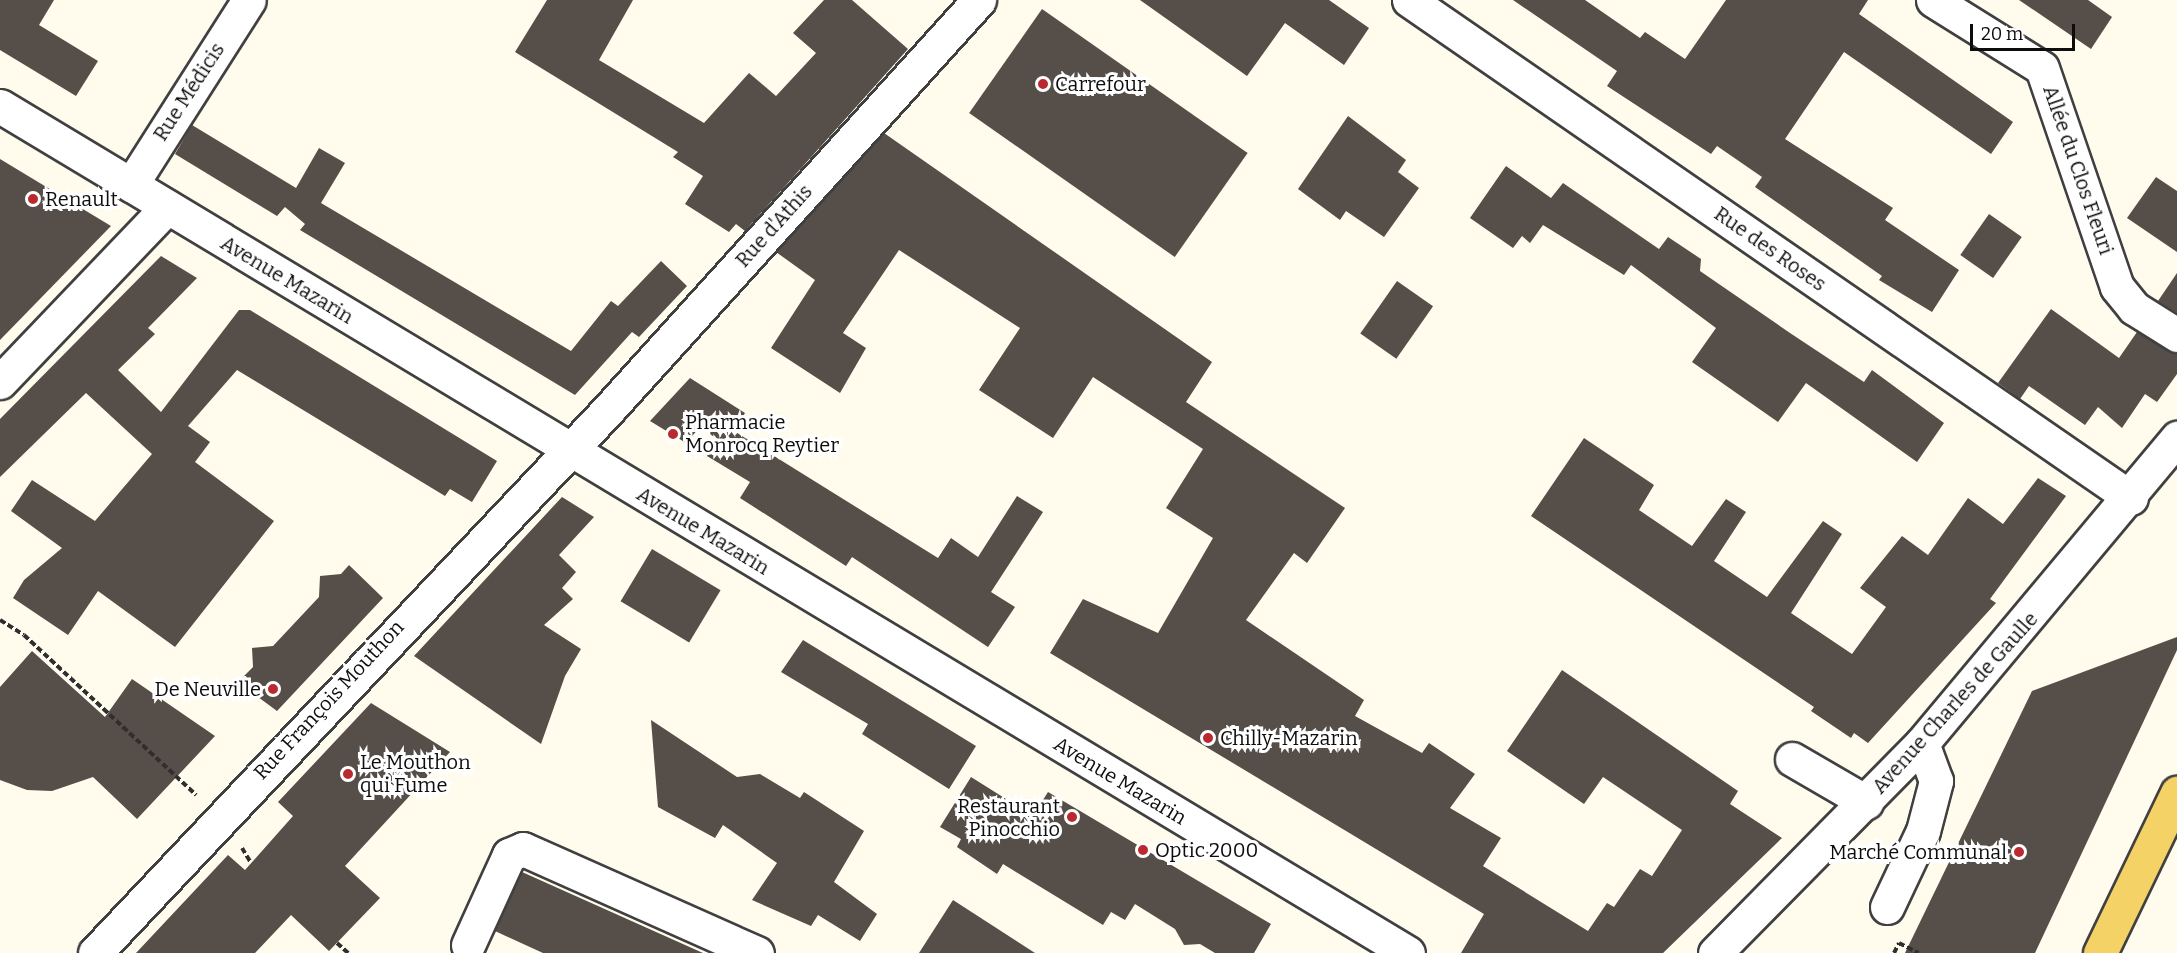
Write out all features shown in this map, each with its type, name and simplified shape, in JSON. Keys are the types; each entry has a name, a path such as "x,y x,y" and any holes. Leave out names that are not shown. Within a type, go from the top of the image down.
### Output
{"main road":[{"path":"2100,953 2177,793"}],"street":[{"name":"Rue Médicis","path":"131,185 249,0"},
{"name":"Rue d'Athis","path":"568,450 979,0"},
{"name":"Rue des Roses","path":"1409,0 2131,498"},
{"name":"Allée du Clos Fleuri","path":"1934,0 2042,68 2117,287 2134,308 2177,335"},
{"name":"Avenue Mazarin","path":"0,106 568,450 1408,953"},
{"path":"0,382 167,207"},
{"name":"Avenue Charles de Gaulle","path":"1715,953 1922,743 2131,498 2177,438"},
{"name":"Rue François Mouthon","path":"95,953 220,817 568,450"},
{"path":"1887,907 1923,831 1936,781 1922,743"},
{"path":"1792,759 1866,802"},
{"path":"468,945 509,855 523,849 757,953"}],"path":[{"path":"0,620 24,635 220,817"},
{"path":"337,943 348,953"},
{"path":"1894,953 1899,943 1918,953"}],"building":[{"path":"0,0 54,0 39,25 98,61 76,96 0,50"},
{"path":"547,0 633,0 599,60 704,123 749,73 776,96 816,53 793,33 824,0 852,0 908,49 745,231 736,224 729,232 685,204 703,176 673,157 678,152 515,52"},
{"path":"1140,0 1329,0 1369,28 1344,65 1285,23 1247,76"},
{"path":"1513,0 1585,0 1640,38 1645,32 1685,59 1726,0 1868,0 1859,14 2013,122 1991,154 1844,52 1785,139 1893,208 1885,220 1959,270 1932,312 1879,280 1882,276 1755,187 1762,177 1717,146 1711,154 1607,86 1617,71"},
{"path":"2019,0 2088,0 2112,17 2091,49"},
{"path":"1042,9 1248,153 1175,257 969,113"},
{"path":"1348,116 1406,160 1398,172 1419,188 1384,237 1346,211 1340,220 1298,189"},
{"path":"192,125 296,188 319,148 345,163 321,203 571,351 611,301 618,306 661,261 687,286 639,337 632,332 575,395 300,230 305,224 285,207 277,216 175,154"},
{"path":"884,133 1212,362 1186,402 1345,508 1307,563 1294,553 1246,620 1364,700 1355,716 1422,753 1429,743 1475,774 1450,808 1501,838 1483,866 1588,931 1607,903 1614,907 1640,869 1652,876 1682,830 1603,777 1584,804 1507,751 1562,670 1738,791 1730,804 1782,838 1663,953 1461,953 1484,914 1050,653 1083,599 1158,633 1213,538 1166,508 1203,449 1093,377 1053,438 979,390 1020,328 899,250 843,333 866,348 840,393 771,348 815,280 776,252"},
{"path":"0,159 111,226 0,340"},
{"path":"1506,166 1551,198 1563,183 1659,249 1668,237 1701,259 1700,271 1790,333 1864,382 1872,370 1944,423 1917,462 1806,383 1778,422 1692,362 1716,328 1631,265 1624,275 1543,225 1530,243 1522,236 1513,248 1470,218"},
{"path":"2156,177 2177,191 2177,252 2127,218"},
{"path":"1989,214 2022,237 1993,278 1960,255"},
{"path":"161,256 197,278 148,328 155,334 118,370 161,412 239,310 250,310 497,461 472,502 450,489 445,496 237,370 188,426 210,442 195,462 274,521 175,647 98,591 68,635 13,598 24,580 62,548 11,511 32,480 95,521 152,454 86,393 0,477 0,419"},
{"path":"2177,273 2177,313 2158,301"},
{"path":"1397,281 1433,306 1396,359 1360,333"},
{"path":"2051,309 2119,358 2137,332 2177,354 2177,374 2157,402 2145,394 2122,428 2098,407 2085,425 2029,386 2020,399 1998,383"},
{"path":"690,378 745,413 734,431 938,558 951,538 978,557 1017,496 1043,512 991,592 1015,607 988,647 852,557 846,566 740,498 750,482 707,456 717,439 700,427 686,443 650,421"},
{"path":"1584,438 1654,485 1639,510 1692,546 1726,499 1746,512 1714,561 1767,597 1823,521 1842,534 1791,613 1852,654 1886,607 1860,588 1902,536 1928,555 1968,498 2003,524 2038,478 2066,496 1990,599 1996,603 1868,743 1854,733 1851,738 1811,711 1814,707 1531,516"},
{"path":"562,497 594,517 559,555 576,572 562,588 573,599 544,625 581,649 565,676 541,744 414,656"},
{"path":"652,549 721,590 689,642 621,601"},
{"path":"349,565 383,598 277,711 238,682 253,667 252,648 273,646 319,597 320,576 341,574"},
{"name":"Marché Communal","path":"2177,637 2177,650 2035,953 1905,953 2032,691"},
{"path":"803,640 976,746 949,789 862,734 868,724 781,672"},
{"path":"32,651 105,717 132,679 215,736 137,819 93,777 52,791 27,790 0,780 0,687"},
{"path":"371,703 450,752 345,866 380,898 329,951 291,915 255,953 136,953 228,855 245,870 293,816 278,802"},
{"path":"651,720 737,777 760,774 800,798 804,792 864,831 834,882 877,914 860,941 818,915 811,926 752,900 777,863 723,825 715,838 658,807"},
{"path":"971,777 1033,816 1048,792 1271,924 1254,953 1215,953 1200,944 1184,945 1175,929 1135,904 1125,920 1111,912 1103,925 1003,864 997,874 957,847 961,839 940,827"},
{"path":"522,872 703,953 543,953 495,931"},
{"path":"953,900 1035,953 919,953"}],"place":[{"name":"Carrefour","path":"1043,84"},
{"name":"Renault","path":"33,199"},
{"name":"Pharmacie Monrocq Reytier","path":"673,434"},
{"name":"De Neuville","path":"273,689"},
{"name":"Chilly-Mazarin","path":"1208,738"},
{"name":"Le Mouthon qui Fume","path":"348,774"},
{"name":"Restaurant Pinocchio","path":"1072,817"},
{"name":"Optic 2000","path":"1143,850"},
{"name":"Marché Communal","path":"2019,852"}]}
